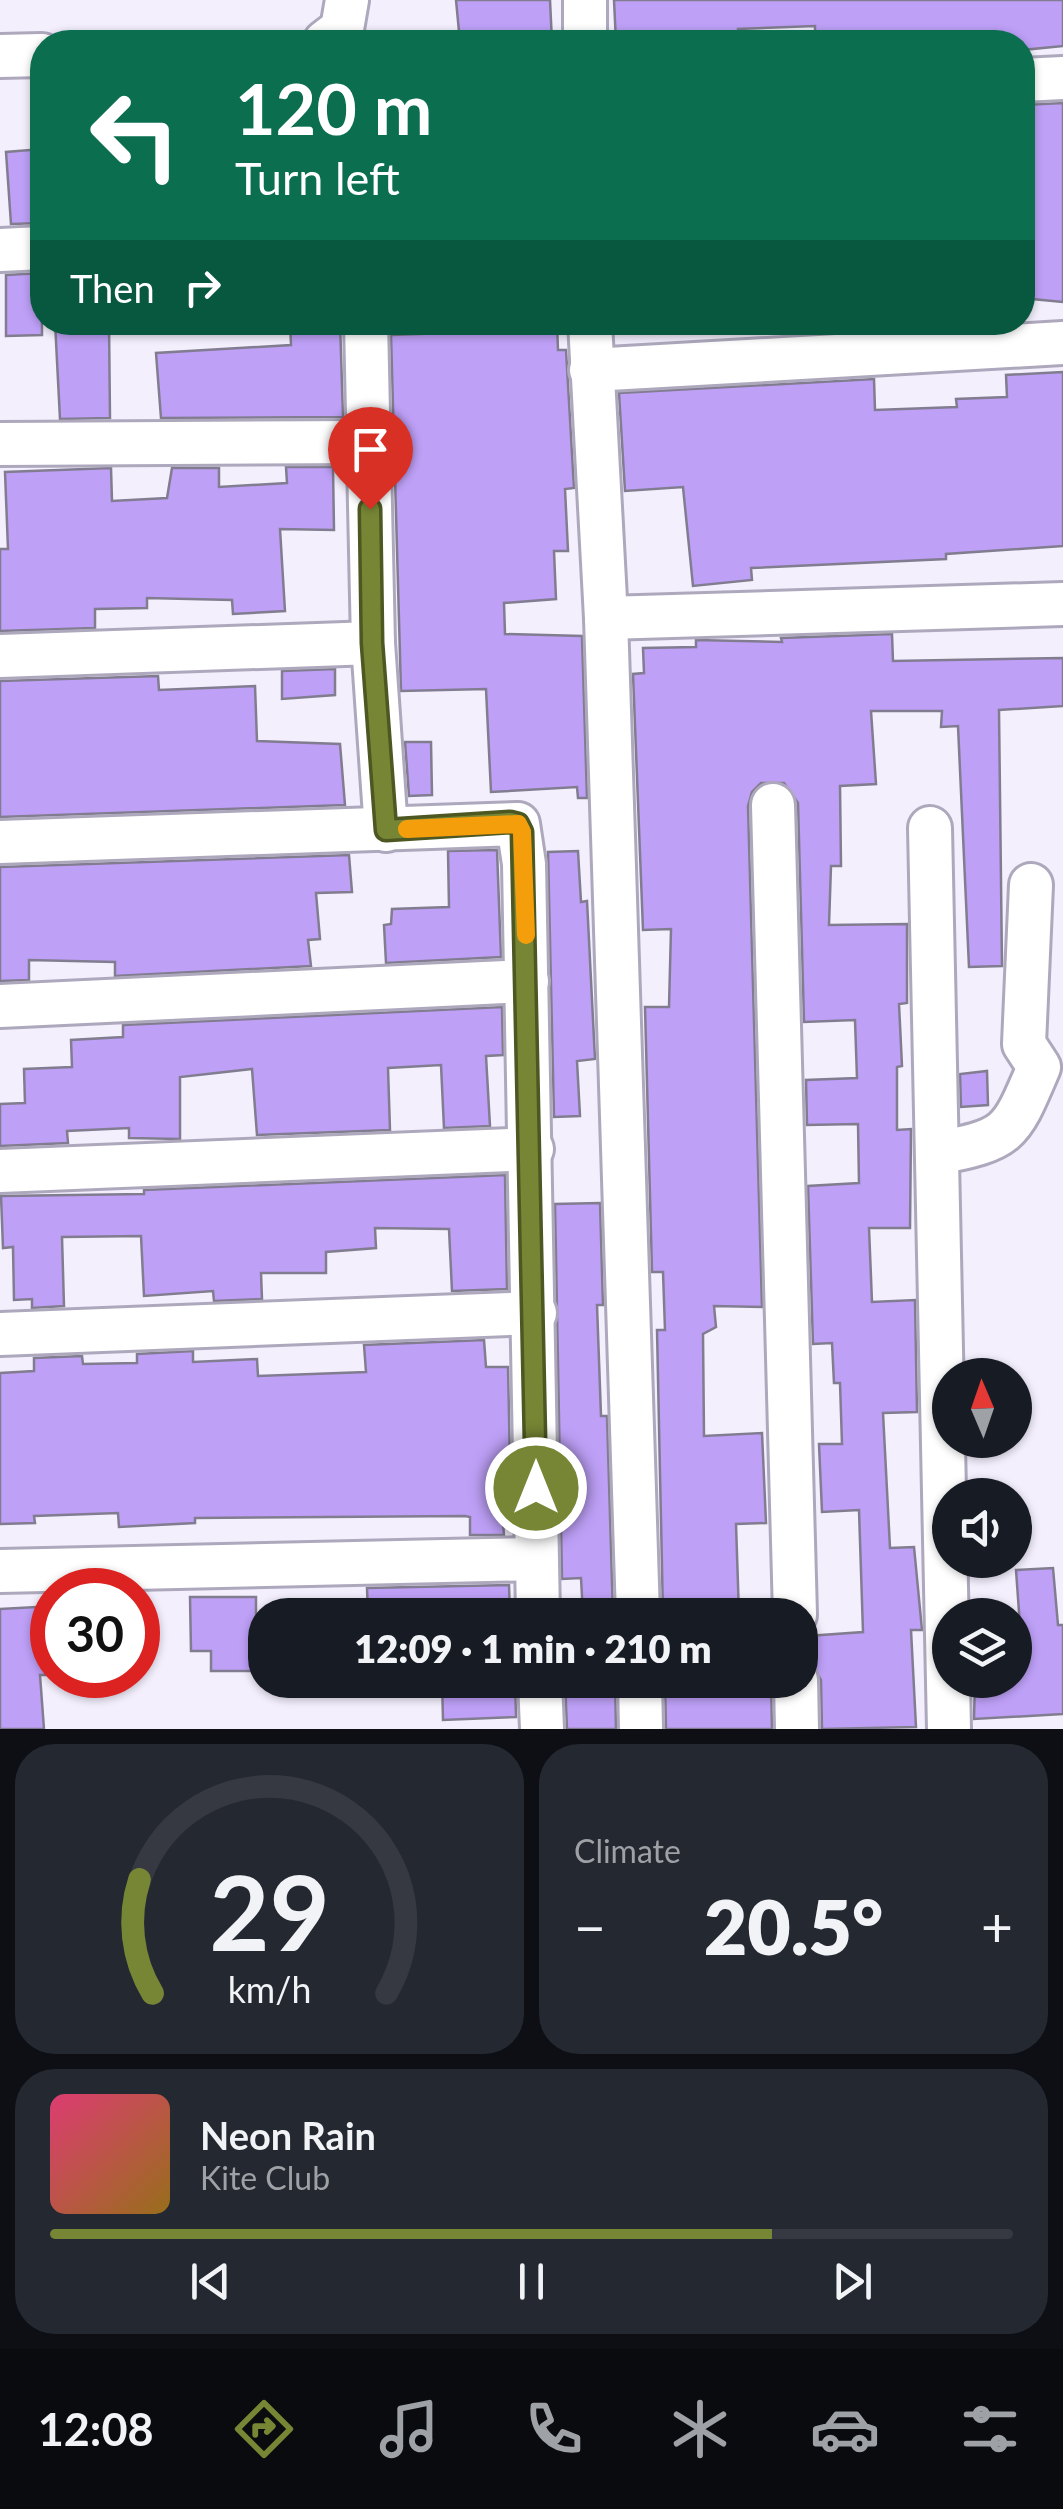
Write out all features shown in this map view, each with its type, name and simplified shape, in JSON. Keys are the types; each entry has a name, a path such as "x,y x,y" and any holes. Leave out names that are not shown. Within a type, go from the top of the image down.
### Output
{"street":[{"path":"341,30 347,0"},
{"path":"585,0 585,30"},
{"path":"0,56 30,55"},
{"path":"1035,79 1063,78"},
{"path":"0,250 30,249"},
{"path":"366,335 372,643 386,830"},
{"path":"591,335 606,618 637,1598"},
{"path":"592,370 1063,343"},
{"path":"0,444 368,442"},
{"path":"606,618 1063,604"},
{"path":"0,656 372,643"},
{"path":"774,805 795,1598"},
{"path":"0,842 518,824 522,832 532,1148 537,1598"},
{"path":"930,828 949,1729"},
{"path":"937,1154 985,1144 1008,1131 1039,1068 1024,1044 1031,885"},
{"path":"0,1006 527,981"},
{"path":"0,1171 532,1148"},
{"path":"0,1334 535,1313"},
{"path":"0,1572 536,1559"},
{"path":"541,1698 542,1729"},
{"path":"640,1698 641,1729"},
{"path":"796,1698 797,1729"}],"building":[{"path":"456,0 550,0 551,30 459,30"},
{"path":"614,0 1063,0 1063,46 1035,49 1035,30 815,30 815,26 615,30"},
{"path":"1063,103 1063,302 1035,299 1035,104"},
{"path":"30,150 30,223 11,224 6,152"},
{"path":"30,274 30,335 42,335 6,336 6,275"},
{"path":"56,335 109,335 110,418 60,419"},
{"path":"291,335 340,335 343,417 161,418 156,353 291,345"},
{"path":"391,335 557,335 558,350 566,350 574,488 565,489 568,551 554,551 556,599 504,603 505,634 582,636 587,798 578,798 577,787 491,792 486,689 401,691"},
{"path":"1063,372 1063,546 946,554 946,559 751,568 752,580 693,586 683,487 625,491 619,393 874,379 875,410 957,407 956,399 1007,397 1006,375"},
{"path":"286,467 333,467 334,530 280,529 285,611 233,614 232,600 147,598 147,608 95,609 95,628 0,631 0,549 8,549 5,472 111,468 112,501 167,498 172,468 219,468 219,487 287,483"},
{"path":"892,634 893,661 1063,658 1063,706 999,710 1002,966 969,967 958,726 941,727 942,711 871,711 876,784 840,786 841,866 831,866 829,925 907,924 907,1003 899,1004 902,1066 897,1067 897,1130 911,1129 910,1228 869,1228 872,1302 915,1300 917,1412 883,1413 890,1548 914,1547 922,1630 911,1630 916,1727 822,1729 818,1635 863,1632 859,1510 822,1512 819,1444 842,1444 840,1383 834,1383 832,1343 813,1344 808,1186 859,1183 858,1124 807,1125 806,1080 857,1078 855,1020 804,1022 798,803 784,783 761,783 752,792 748,806 762,1307 714,1306 716,1327 703,1334 704,1436 762,1433 766,1523 736,1524 738,1598 663,1598 657,1330 665,1330 663,1272 652,1272 645,1007 669,1007 671,929 643,930 633,674 644,673 643,648 696,647 696,640 782,642 781,638"},
{"path":"335,669 335,695 282,699 282,671"},
{"path":"158,676 159,690 255,686 257,741 340,744 345,805 0,817 0,681"},
{"path":"405,742 431,742 432,795 409,796"},
{"path":"497,850 501,957 386,963 384,925 391,924 392,909 449,907 448,851"},
{"path":"578,851 581,902 587,901 595,1059 577,1061 580,1116 554,1117 548,852"},
{"path":"349,855 352,892 316,893 320,939 308,940 311,966 115,976 115,962 29,960 29,980 0,981 0,867"},
{"path":"502,1007 503,1055 486,1056 490,1126 444,1128 441,1065 388,1068 390,1130 257,1135 252,1069 180,1077 180,1139 129,1138 129,1128 67,1131 68,1143 0,1146 0,1104 25,1103 24,1069 72,1067 71,1040 123,1037 123,1025"},
{"path":"987,1071 988,1105 961,1107 960,1074"},
{"path":"505,1175 507,1289 452,1291 449,1229 375,1228 376,1248 326,1252 326,1273 261,1273 262,1299 214,1301 213,1291 144,1296 141,1236 62,1237 64,1306 32,1308 32,1299 14,1300 13,1247 3,1248 1,1196 144,1194 144,1190"},
{"path":"600,1203 603,1305 597,1305 601,1416 607,1416 612,1598 582,1598 581,1578 562,1579 555,1204"},
{"path":"484,1340 486,1367 508,1367 510,1465 498,1466 504,1535 470,1535 470,1517 465,1516 195,1518 195,1523 119,1527 118,1513 34,1516 35,1523 0,1524 0,1373 34,1371 34,1358 82,1356 83,1364 137,1363 137,1354 193,1351 193,1362 257,1359 258,1376 366,1372 364,1345"},
{"path":"1053,1568 1058,1625 1063,1625 1063,1714 974,1719 975,1698 1032,1698 1032,1598 1018,1598 1017,1578 1032,1578 1032,1569"},
{"path":"509,1585 509,1598 367,1598 367,1588"},
{"path":"190,1597 256,1597 248,1598 248,1671 211,1671 211,1651 191,1651"},
{"path":"30,1607 30,1698 42,1698 44,1729 0,1729 0,1609"},
{"path":"442,1698 515,1698 516,1717 443,1720"},
{"path":"566,1698 615,1698 616,1729 567,1729"},
{"path":"665,1698 771,1698 772,1729 666,1729"}],"slow traffic":[{"path":"407,829 518,824 522,832 526,935"}],"route":[{"path":"370,509 372,643 386,830 510,822 518,824 522,832 532,1148 536,1488"}]}
